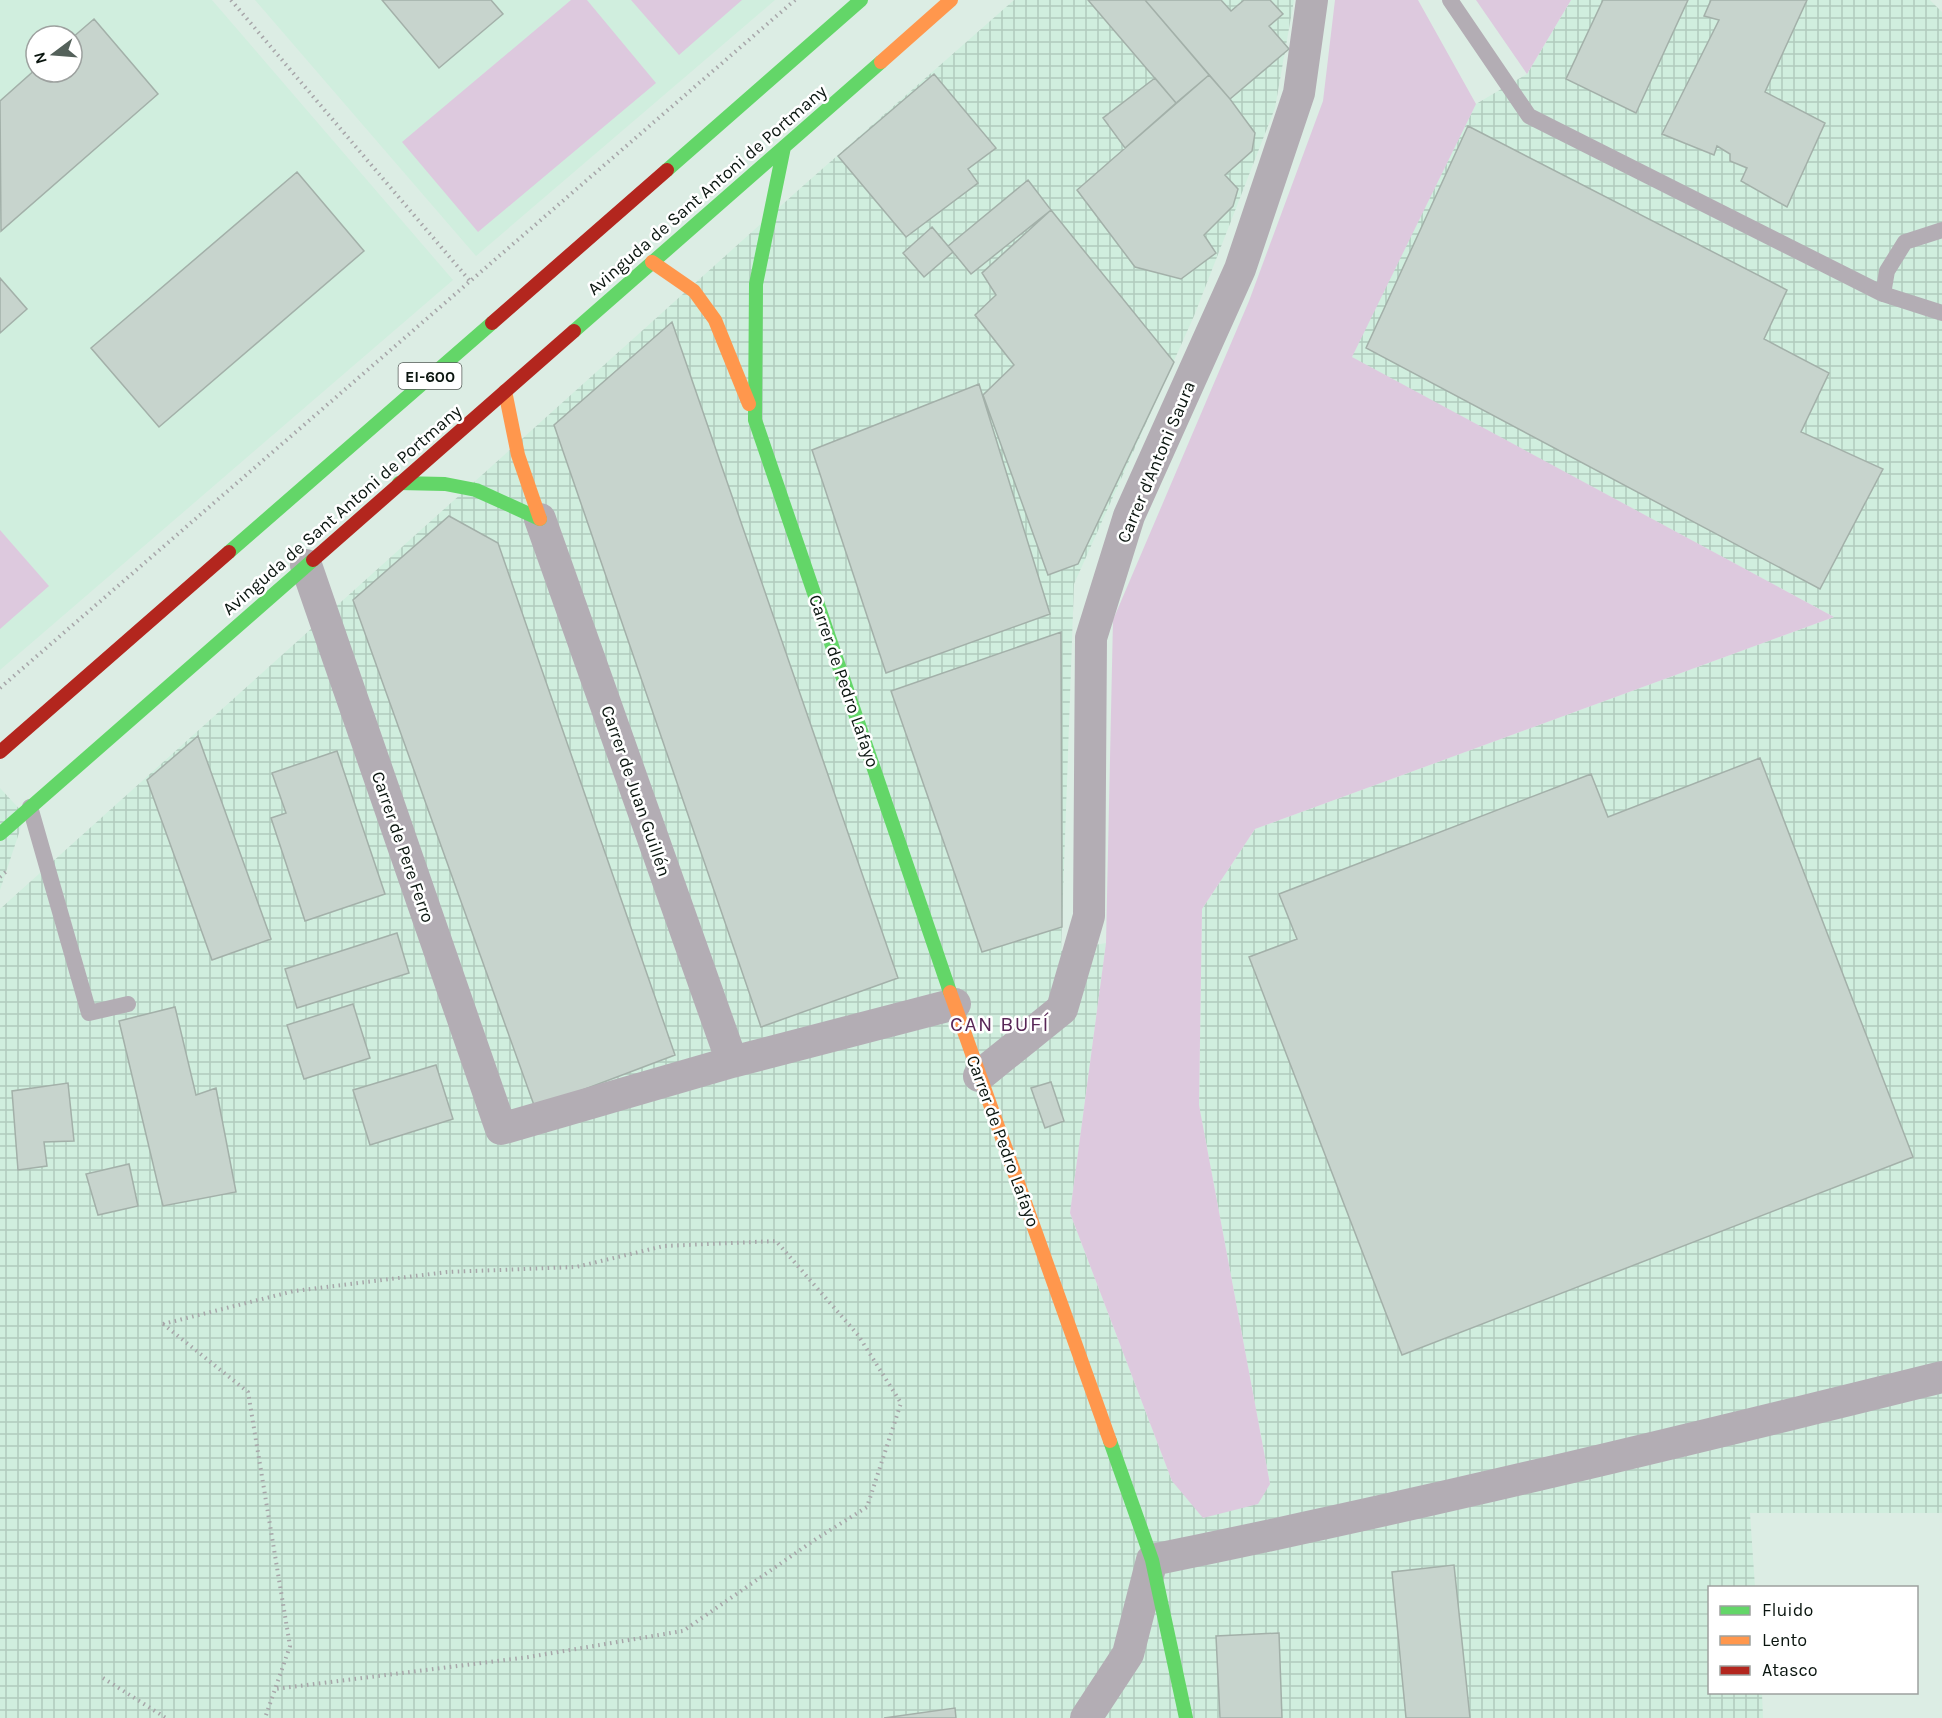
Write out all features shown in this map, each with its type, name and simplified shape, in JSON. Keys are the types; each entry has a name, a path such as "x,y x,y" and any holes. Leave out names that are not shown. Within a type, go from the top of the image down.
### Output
{"main road":[{"name":"EI-600","path":"0,752 861,0"},
{"name":"Avinguda de Sant Antoni de Portmany","path":"0,834 951,0"},
{"path":"755,420 756,284 784,147"},
{"name":"Carrer de Pedro Lafayo","path":"652,262 694,291 715,320 755,420 979,1076 1152,1560 1186,1718"},
{"path":"505,391 518,455 540,519"},
{"path":"399,483 445,484 476,490 540,519"}],"street":[{"name":"Carrer d'Antoni Saura","path":"979,1076 1062,1009 1089,916 1091,638 1129,516 1240,269 1299,93 1312,0"},
{"name":"Carrer de Juan Guillén","path":"540,519 732,1062"},
{"name":"Carrer de Pere Ferro","path":"306,565 501,1129 732,1062"},
{"path":"732,1062 955,1004"},
{"path":"1086,1718 1128,1654 1152,1560 1324,1524 1638,1452 1942,1377"}],"lane":[{"path":"1450,0 1529,116 1883,294 1942,314"},
{"path":"1883,294 1887,271 1905,242 1942,230"},
{"path":"30,807 89,1012 128,1004"}],"path":[{"path":"231,0 470,281"},
{"path":"0,688 795,0"},
{"path":"265,1718 275,1689 290,1646 248,1392 163,1324 294,1291 447,1272 576,1267 664,1246 776,1241 858,1335 901,1403 867,1507 816,1539 683,1631 529,1657 275,1689"},
{"path":"103,1678 166,1718"}],"shaded area":[{"path":"0,0 212,0 453,280 0,670"},
{"path":"255,0 775,0 476,256"},
{"path":"571,0 587,0 656,83 478,232 402,142"},
{"path":"631,0 742,0 679,55"},
{"path":"1014,0 1294,0 1275,108 1194,316 1074,584 1061,951 1106,943 1070,1213 1172,1481 1270,1484 1199,1105 1202,909 1255,829 1834,617 1351,357 1476,104 1527,74 1571,0 1930,0 1942,12 1942,1513 1750,1513 1755,1586 1708,1586 1708,1694 1762,1694 1763,1718 0,1718 0,909 804,185"},
{"path":"1335,0 1418,0 1476,104 1352,357 1834,617 1255,829 1202,909 1199,1105 1270,1484 1258,1504 1203,1518 1172,1481 1070,1213 1106,943 1113,620 1249,301 1323,101"},
{"path":"1476,0 1571,0 1527,74"},
{"path":"0,530 49,586 0,629"},
{"path":"0,788 25,815 0,890"}],"building":[{"path":"382,0 491,0 503,14 439,68"},
{"path":"1088,0 1145,0 1209,75 1176,103"},
{"path":"1145,0 1221,0 1231,11 1244,0 1270,0 1283,14 1269,26 1289,49 1230,99"},
{"path":"1603,0 1688,0 1636,113 1566,79"},
{"path":"1711,0 1807,0 1765,92 1825,123 1787,207 1741,181 1747,168 1730,161 1730,154 1717,146 1714,155 1662,134 1719,20 1704,16"},
{"path":"94,19 158,94 1,231 0,101 24,80 24,84 84,84 84,28"},
{"path":"934,74 996,148 968,169 978,183 906,237 838,156"},
{"path":"1209,75 1255,133 1252,151 1225,175 1238,189 1233,206 1204,235 1216,253 1181,279 1135,267 1077,190"},
{"path":"1155,78 1176,103 1125,148 1103,118"},
{"path":"1468,126 1787,290 1764,339 1829,373 1801,432 1883,469 1820,589 1366,348"},
{"path":"297,172 364,251 159,427 91,348"},
{"path":"1028,180 1051,210 971,274 948,246"},
{"path":"1051,210 1174,362 1078,564 1048,575 983,395 1014,365 975,315 996,295 982,273"},
{"path":"932,227 953,252 924,277 903,253"},
{"path":"0,278 27,309 0,333"},
{"path":"672,322 898,978 761,1027 554,425"},
{"path":"979,384 1050,614 886,673 812,450"},
{"path":"449,516 498,543 675,1055 535,1108 353,600"},
{"path":"1061,632 1062,927 982,952 891,691"},
{"path":"198,736 271,939 212,960 147,780"},
{"path":"337,751 385,894 305,921 271,818 286,813 272,773"},
{"path":"1760,758 1913,1157 1402,1355 1249,957 1297,939 1279,894 1591,774 1608,817"},
{"path":"397,933 409,973 297,1008 285,969"},
{"path":"353,1004 370,1058 304,1079 287,1025"},
{"path":"175,1007 196,1095 216,1088 236,1192 163,1206 119,1021"},
{"path":"436,1065 453,1119 370,1145 353,1090"},
{"path":"1051,1082 1064,1121 1045,1128 1031,1088"},
{"path":"68,1083 74,1141 44,1142 47,1166 18,1170 12,1091"},
{"path":"129,1164 138,1206 98,1215 86,1174"},
{"path":"1454,1565 1470,1718 1406,1718 1392,1572"},
{"path":"1279,1633 1282,1718 1220,1718 1216,1636"},
{"path":"955,1708 956,1718 884,1718"}],"traffic: fast":[{"path":"667,170 861,0"},
{"path":"574,331 881,62"},
{"path":"755,420 756,284 784,147"},
{"path":"229,552 492,323"},
{"path":"755,420 950,992"},
{"path":"399,483 445,484 476,490 540,519"},
{"path":"0,834 313,560"},
{"path":"1110,1441 1152,1560 1186,1718"}],"traffic: slow":[{"path":"881,62 951,0"},
{"path":"652,262 694,291 715,320 749,404"},
{"path":"505,391 518,455 540,519"},
{"path":"950,992 1110,1441"}],"traffic: jam":[{"path":"492,323 667,170"},
{"path":"313,560 574,331"},
{"path":"0,752 229,552"}],"district":[{"name":"CAN BUFÍ","path":"1000,1024"}]}
